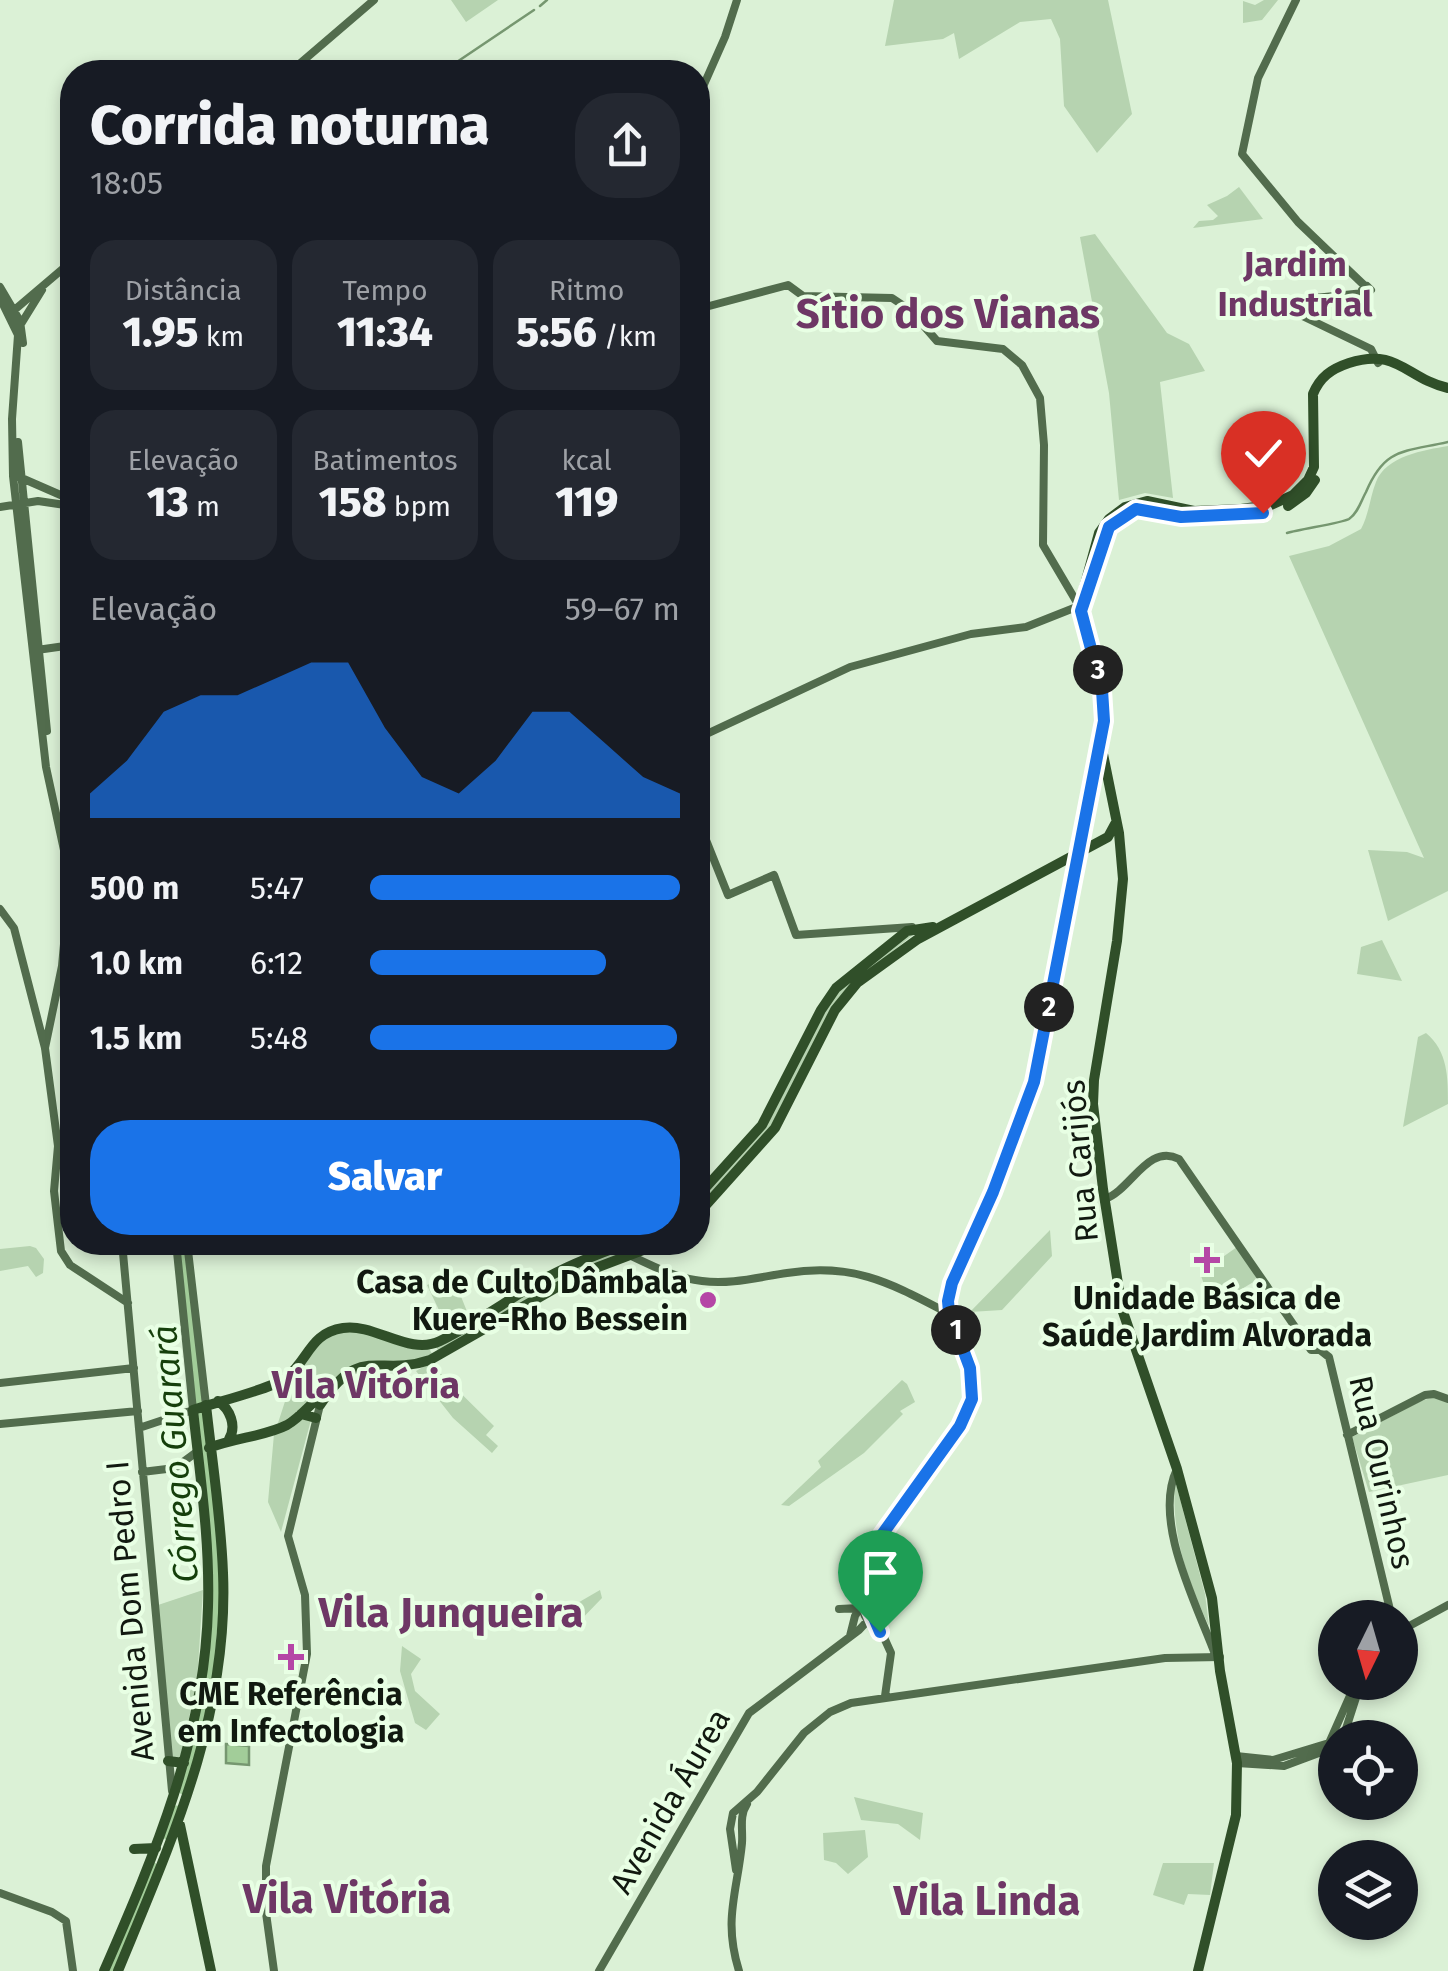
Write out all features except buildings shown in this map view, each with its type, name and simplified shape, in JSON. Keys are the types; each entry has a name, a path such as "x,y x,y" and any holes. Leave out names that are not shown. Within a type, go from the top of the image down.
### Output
{"main road":[{"path":"1080,608 1104,535 1124,514 1143,509 1181,517 1263,513 1300,498 1313,484 1320,466 1316,402 1324,386 1348,368 1388,358 1448,390"},
{"name":"Rua Carijós","path":"1080,608 1102,690 1107,776 1123,879 1094,1080 1093,1104 1104,1199 1122,1308 1177,1469 1212,1598 1218,1658 1229,1694 1237,1760 1236,1815 1198,1971"},
{"path":"1079,852 1102,730"},
{"path":"1093,776 1107,776"},
{"path":"710,1183 758,1131 836,988 917,933 939,926 1108,836 1116,821"},
{"path":"1108,836 1120,847"},
{"path":"710,1200 774,1128 845,996 917,933"},
{"path":"203,1406 283,1380 320,1336 352,1327 430,1344 568,1266 617,1255"},
{"path":"204,1450 229,1439 276,1430 317,1403 334,1384 361,1366 407,1364 437,1356 570,1279 622,1255"},
{"path":"568,1266 566,1275 570,1279"},
{"path":"549,1276 557,1287"},
{"path":"430,1344 437,1356"},
{"path":"290,1374 317,1403"},
{"path":"203,1406 228,1411 233,1428 229,1439"},
{"path":"118,1971 170,1848 199,1703 208,1611 203,1406"},
{"path":"301,1414 316,1418"},
{"path":"104,1971 156,1848 176,1811 209,1720 221,1627 223,1568 204,1450"},
{"path":"168,1760 184,1764"},
{"path":"170,1777 184,1764"},
{"name":"Avenida Dom Pedro I","path":"176,1811 211,1971"},
{"path":"134,1849 156,1848"},
{"path":"170,1848 185,1849"}],"street":[{"path":"304,60 374,0"},
{"path":"710,70 737,0"},
{"path":"1296,0 1258,78 1242,154 1298,222 1365,290 1314,298 1296,306 1308,319 1371,349 1378,360"},
{"path":"15,318 28,299 60,272"},
{"path":"15,318 32,308 48,282"},
{"path":"710,306 788,285 803,296 892,298 910,310 937,341 1003,348 1022,365 1040,398 1044,444 1043,544 1080,608 1026,627 971,634 850,667 710,732"},
{"path":"0,287 15,318 18,339 16,476 49,775 60,814"},
{"path":"0,298 15,318"},
{"path":"28,299 32,308"},
{"path":"0,412 15,421"},
{"path":"16,476 60,497"},
{"path":"38,502 44,488"},
{"path":"0,507 60,503"},
{"path":"35,650 60,647"},
{"path":"710,850 728,895 774,876 796,935 892,927 917,933"},
{"path":"886,1696 892,1657 867,1612 863,1592 870,1548 966,1416 973,1386 966,1355 943,1319 952,1283 993,1192 1034,1082 1079,852"},
{"path":"0,909 14,928 46,1048 58,1146 54,1191 60,1242"},
{"path":"46,1048 60,967"},
{"name":"Rua Ourinhos","path":"1104,1199 1118,1194 1156,1157 1170,1154 1179,1159 1311,1350 1320,1350 1329,1357 1388,1600"},
{"path":"63,1255 70,1266 128,1303"},
{"name":"Avenida Dom Pedro I","path":"123,1255 168,1760 176,1811"},
{"path":"178,1255 203,1406"},
{"path":"188,1255 203,1406"},
{"path":"630,1255 679,1277 706,1282 809,1270 851,1271 883,1280 945,1312"},
{"path":"0,1383 134,1368"},
{"path":"1347,1435 1425,1396 1434,1394 1448,1399"},
{"path":"274,1971 266,1913 266,1866 308,1641 305,1594 288,1536 317,1403"},
{"path":"139,1428 203,1406"},
{"path":"0,1424 138,1411"},
{"path":"142,1472 175,1468 204,1450"},
{"name":"Rua Carijós","path":"1177,1469 1172,1485 1177,1553 1218,1658"},
{"path":"1418,1624 1448,1608"},
{"path":"839,1609 867,1612"},
{"name":"Avenida Áurea","path":"599,1971 749,1712 850,1637 867,1612"},
{"path":"739,1971 729,1926 742,1843 742,1812 804,1733 824,1716 851,1703 886,1696 1165,1658 1218,1658"},
{"path":"1237,1760 1273,1760 1329,1743 1349,1700"},
{"path":"1237,1760 1284,1766 1318,1753"},
{"path":"0,1893 66,1921 73,1971"}],"shaded area":[{"path":"451,0 498,0 466,22"},
{"path":"894,0 1108,0 1132,114 1097,153 1064,106 1060,39 1051,19 1020,22 959,59 954,33 943,39 885,46"},
{"path":"1278,0 1262,20 1243,23 1243,1 1255,5"},
{"path":"1239,187 1263,219 1193,228 1199,221 1218,216 1207,205"},
{"path":"1095,234 1167,333 1189,344 1205,371 1160,382 1173,498 1145,493 1119,500 1109,393 1080,237"},
{"path":"1448,446 1448,891 1388,921 1368,850 1407,852 1424,858 1289,556 1329,546 1361,529 1376,482 1388,466 1407,456"},
{"path":"913,935 855,981 777,1119 710,1197 710,1187 754,1139 838,990 905,936"},
{"path":"1382,940 1402,981 1357,974 1361,947"},
{"path":"1426,1033 1443,1057 1448,1104 1403,1127 1418,1037"},
{"path":"1050,1230 1052,1256 1002,1310 970,1312"},
{"path":"30,1246 44,1259 43,1273 36,1277 28,1266 0,1271 0,1249"},
{"path":"1237,1247 1255,1281 1212,1307 1200,1273"},
{"path":"608,1255 624,1255 590,1267 439,1352 435,1345 556,1275"},
{"path":"452,1274 468,1314 448,1329 427,1285"},
{"path":"352,1330 429,1348 433,1356 359,1367 317,1396 293,1374 323,1338"},
{"path":"430,1363 494,1426 486,1435 498,1446 492,1453 453,1418 416,1371"},
{"path":"292,1380 314,1400 277,1426"},
{"path":"902,1380 915,1402 900,1411 903,1414 864,1453 789,1506 781,1505 821,1467 818,1461"},
{"path":"1434,1397 1448,1403 1448,1475 1369,1492 1352,1437"},
{"path":"301,1419 311,1420 281,1532 268,1502 274,1434"},
{"path":"1175,1480 1205,1594 1209,1626 1182,1555 1175,1518"},
{"path":"203,1590 197,1682 180,1758 175,1758 158,1605"},
{"path":"600,1590 602,1598 574,1627 570,1626 562,1612"},
{"path":"402,1646 421,1659 411,1674 415,1691 440,1714 426,1730 415,1723 400,1671"},
{"path":"226,1744 249,1746 249,1765 226,1763"},
{"path":"854,1797 923,1813 920,1840 898,1824 861,1820"},
{"path":"865,1830 868,1857 848,1874 836,1863 824,1860 823,1833"},
{"path":"1163,1863 1214,1863 1210,1895 1188,1894 1184,1905 1153,1895"}],"waterway":[{"name":"Córrego Guarará","path":"540,6 547,0"},
{"name":"Córrego Guarará","path":"460,60 534,10"},
{"path":"1287,533 1349,519 1373,477 1389,459 1408,450 1448,442"},
{"name":"Córrego Guarará","path":"182,1255 213,1522 216,1587 208,1687 183,1790"},
{"name":"Córrego Guarará","path":"167,1835 177,1810"},
{"name":"Córrego Guarará","path":"111,1971 153,1867"}],"place":[{"name":"Unidade Básica de Saúde Jardim Alvorada","path":"1207,1260"},
{"name":"Casa de Culto Dâmbala Kuere-Rho Bessein","path":"708,1300"},
{"name":"CME Referência em Infectologia","path":"291,1657"}],"district":[{"name":"Jardim Industrial","path":"1295,284"},
{"name":"Sítio dos Vianas","path":"948,313"},
{"name":"Vila Vitória","path":"366,1385"},
{"name":"Vila Junqueira","path":"451,1612"},
{"name":"Vila Vitória","path":"347,1898"},
{"name":"Vila Linda","path":"987,1900"}],"route":[{"path":"880,1632 863,1592 866,1557 960,1426 972,1399 970,1368 948,1301 1034,1082 1104,721 1105,705 1096,661 1081,611 1102,540 1112,524 1136,509 1181,517 1263,513"}]}
